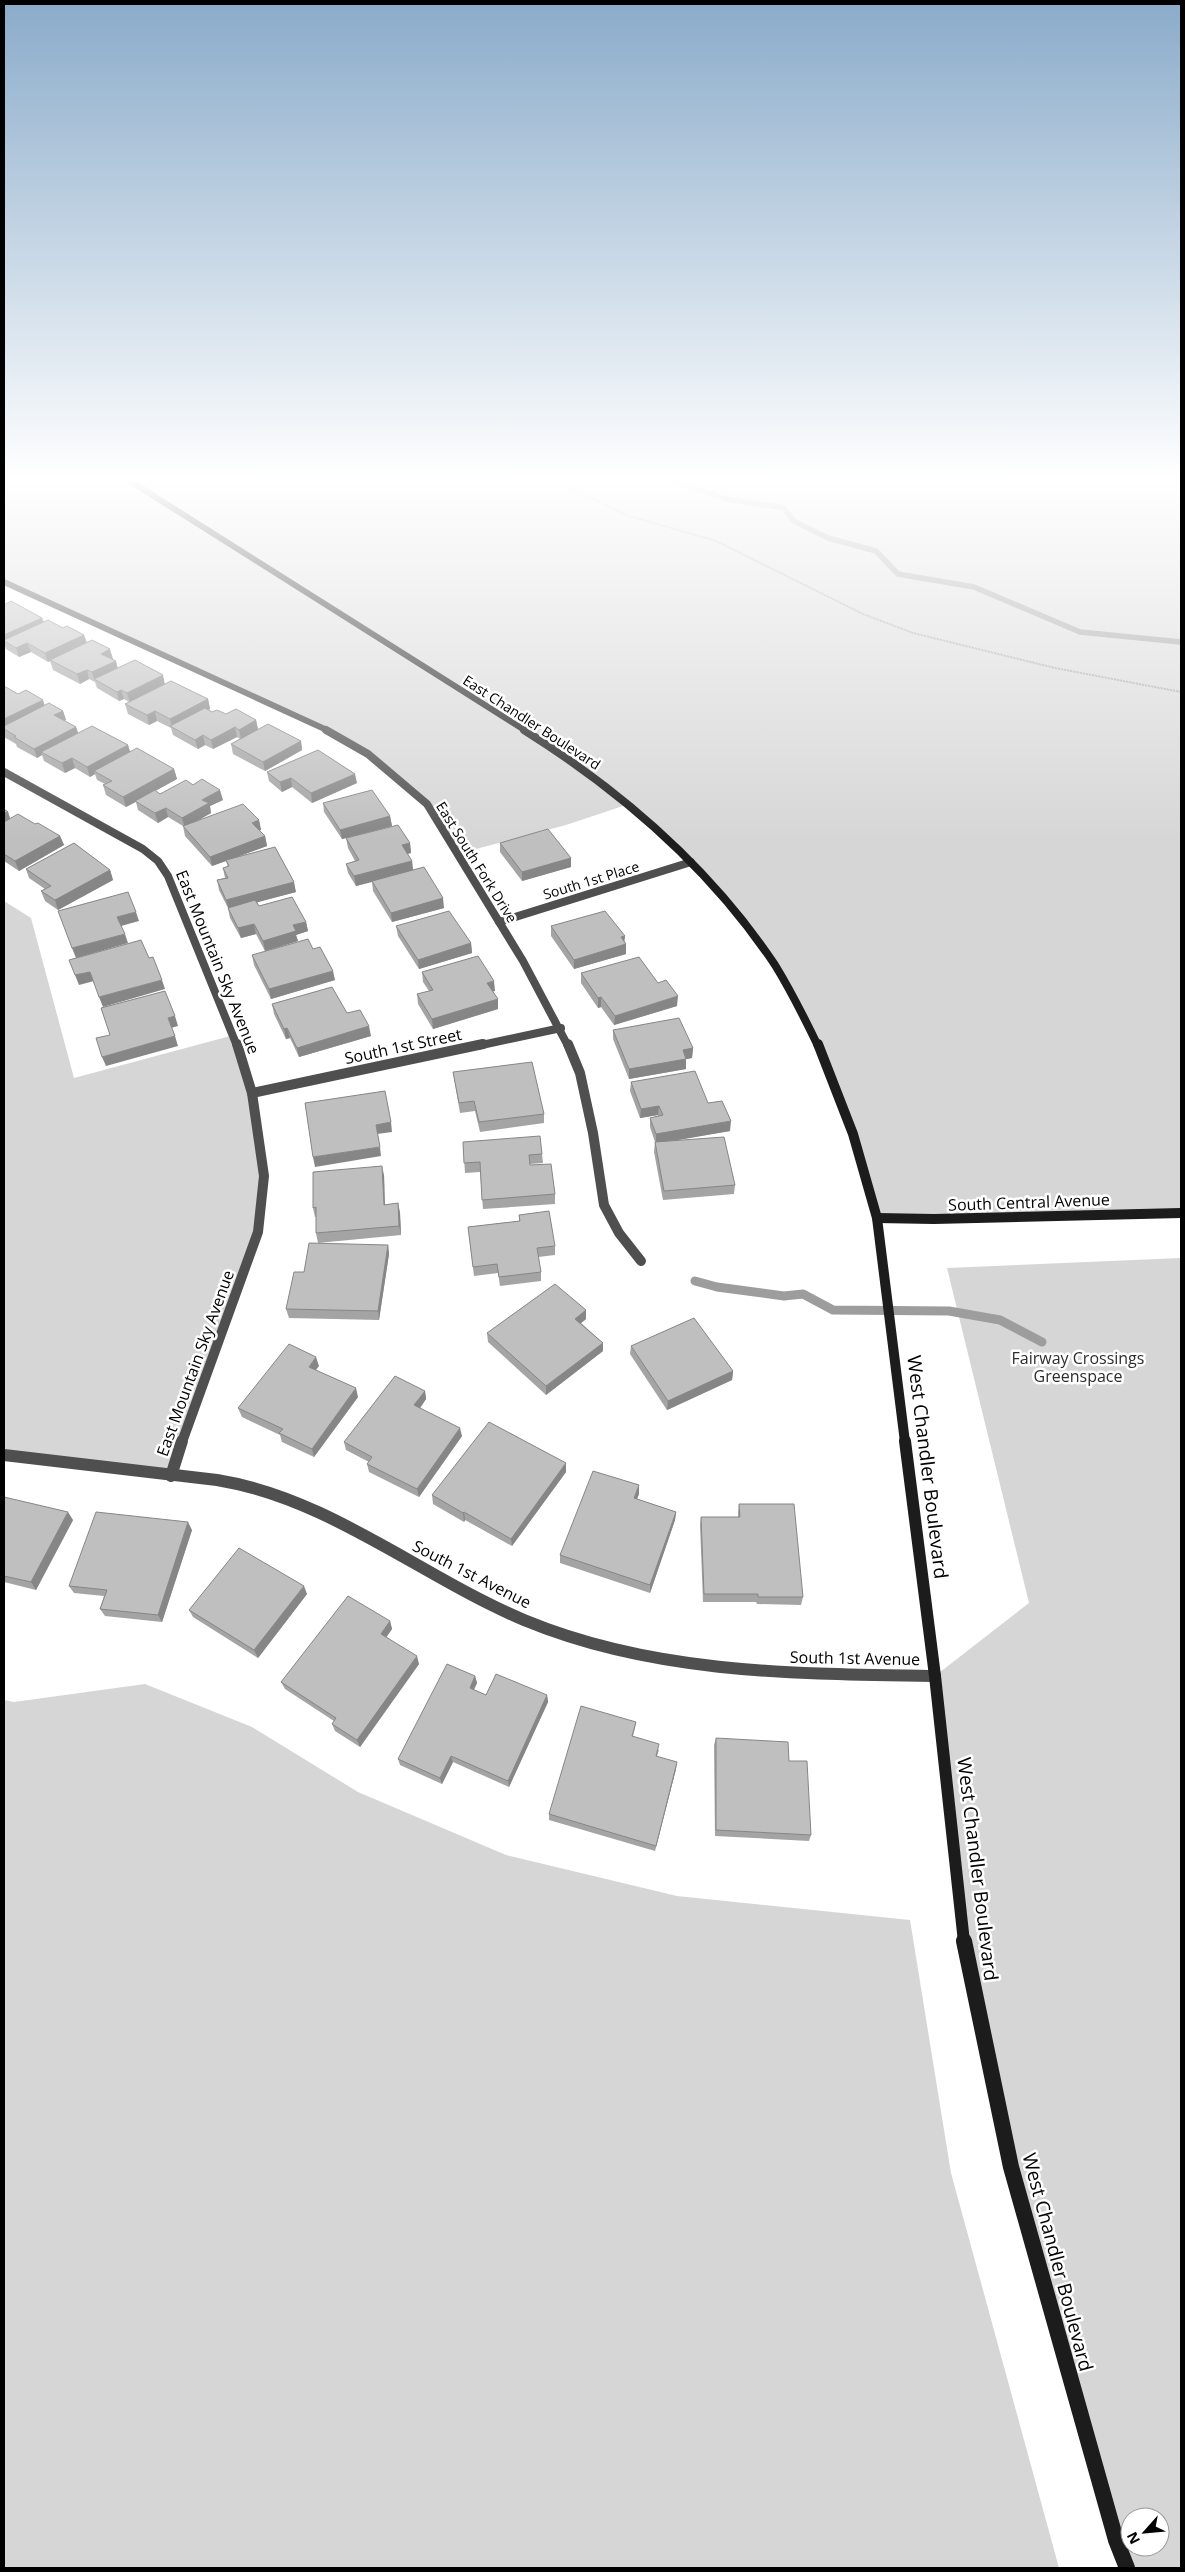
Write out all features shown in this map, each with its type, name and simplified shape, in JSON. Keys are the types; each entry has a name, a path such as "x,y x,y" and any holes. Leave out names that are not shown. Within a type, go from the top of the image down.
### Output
{"main road":[{"name":"East Chandler Boulevard","path":"322,601 553,748 629,804 691,862 734,910 775,966 818,1045 853,1134 877,1218"},
{"name":"South Central Avenue","path":"877,1218 934,1220 1181,1213"},
{"name":"West Chandler Boulevard","path":"877,1218 935,1676 965,1948 1011,2167 1116,2540 1127,2568"}],"street":[{"name":"East South Fork Drive","path":"45,601 335,734 368,754 426,804 499,922 560,1028 580,1073 593,1133 604,1205 619,1233 641,1261"},
{"name":"East Mountain Sky Avenue","path":"4,772 99,823 144,850 158,861 168,876 234,1035 252,1093 264,1176 258,1232 225,1327 188,1422 171,1476"},
{"name":"South 1st Place","path":"499,922 691,862"},
{"name":"South 1st Street","path":"252,1093 560,1028"},
{"name":"South 1st Avenue","path":"4,1455 199,1478 237,1485 294,1504 381,1545 465,1592 530,1622 586,1642 658,1660 711,1668 776,1673 935,1676"}],"path":[{"path":"837,601 863,614 913,633 1055,668 1181,692"}],"green space":[{"path":"45,601 1181,601 1181,1213 877,1218 818,1045 775,966 734,910 629,804 566,825 457,854 427,804 396,776 335,734"},
{"path":"4,901 31,918 74,1078 234,1035 252,1093 264,1176 258,1232 171,1476 4,1455"},
{"name":"Fairway Crossings Greenspace","path":"1181,1258 1181,2568 1127,2568 1124,2557 1170,2557 1170,2507 1120,2507 1120,2544 1011,2167 965,1948 935,1676 1029,1603 947,1268"},
{"path":"145,1684 252,1727 358,1792 506,1855 677,1896 910,1920 951,2173 1059,2568 4,2568 4,1700 14,1702"}],"building":[{"path":"11,601 42,618 4,635 4,605"},
{"path":"48,620 63,628 67,626 84,635 45,653 27,643 16,648 4,641 4,640"},
{"path":"92,640 110,649 101,654 116,661 92,672 87,670 77,674 50,660"},
{"path":"135,660 163,675 127,693 121,690 117,692 94,679"},
{"path":"171,681 208,699 170,719 155,711 147,715 125,704"},
{"path":"4,686 18,694 26,690 43,700 4,719"},
{"path":"49,703 63,711 54,715 76,727 34,749 4,729 4,726"},
{"path":"205,708 212,712 217,710 226,714 236,709 256,720 239,730 235,727 211,740 203,735 195,740 170,726"},
{"path":"268,724 301,741 263,762 231,744"},
{"path":"92,726 128,745 87,767 72,758 62,763 41,752"},
{"path":"137,748 174,769 123,797 103,785 112,781 94,771"},
{"path":"318,750 355,774 311,793 291,778 280,782 267,772"},
{"path":"202,779 220,790 202,800 209,803 182,818 166,808 155,813 135,801 155,790 160,794 186,780 193,785"},
{"path":"372,790 390,816 340,830 323,803"},
{"path":"243,804 259,820 252,823 265,836 210,857 183,826"},
{"path":"18,814 60,836 15,861 4,854 4,822"},
{"path":"398,825 410,843 402,845 412,861 354,876 346,864 359,860 346,838"},
{"path":"548,829 571,858 522,872 500,843"},
{"path":"74,843 110,870 55,900 41,891 51,886 26,869"},
{"path":"275,847 294,882 226,900 217,880 228,878 223,868 229,866 226,860"},
{"path":"424,867 443,898 391,913 372,881"},
{"path":"128,892 136,912 117,917 125,934 72,948 58,911"},
{"path":"292,897 306,922 293,925 296,931 263,941 254,924 238,928 228,908 255,900 259,906"},
{"path":"449,911 471,943 418,960 396,926"},
{"path":"605,911 625,936 621,937 626,944 574,960 551,926"},
{"path":"308,939 313,949 320,947 333,971 269,989 252,955"},
{"path":"141,940 149,958 153,957 162,980 99,997 90,972 75,975 69,960"},
{"path":"478,956 494,981 487,983 498,999 432,1019 417,994 433,990 422,972"},
{"path":"639,957 658,983 666,980 678,996 615,1016 601,997 598,998 581,973"},
{"path":"332,987 347,1013 360,1010 369,1026 297,1048 287,1028 284,1029 272,1004"},
{"path":"165,991 175,1016 168,1018 175,1036 102,1057 96,1038 110,1035 101,1008"},
{"path":"679,1018 693,1048 683,1050 686,1059 629,1069 613,1030"},
{"path":"532,1062 544,1114 479,1122 474,1101 459,1103 453,1072"},
{"path":"695,1071 708,1103 722,1101 731,1121 656,1134 650,1118 663,1115 659,1106 641,1109 631,1082"},
{"path":"385,1091 391,1122 376,1125 380,1147 313,1157 305,1103"},
{"path":"540,1136 542,1154 529,1155 530,1165 551,1164 555,1194 482,1200 480,1162 464,1163 463,1142"},
{"path":"724,1137 735,1185 664,1191 655,1142"},
{"path":"382,1166 384,1205 398,1203 399,1226 316,1233 316,1207 313,1208 313,1172"},
{"path":"549,1211 555,1246 537,1248 541,1272 499,1277 497,1264 473,1267 468,1227 520,1221 519,1215"},
{"path":"309,1243 388,1245 378,1311 286,1309 294,1272 304,1272"},
{"path":"555,1284 586,1310 575,1319 603,1343 546,1386 487,1333"},
{"path":"694,1318 733,1371 668,1401 631,1346"},
{"path":"289,1344 316,1357 309,1367 356,1388 312,1449 279,1433 283,1429 238,1408"},
{"path":"395,1376 425,1391 414,1405 460,1428 417,1489 367,1464 372,1457 344,1442"},
{"path":"489,1422 566,1463 511,1539 432,1495"},
{"path":"593,1471 639,1485 634,1498 676,1512 650,1585 560,1555"},
{"path":"4,1497 68,1512 31,1582 4,1576"},
{"path":"739,1504 794,1504 803,1597 758,1597 758,1594 704,1594 701,1517 740,1517"},
{"path":"96,1512 188,1522 158,1615 100,1609 107,1590 69,1586"},
{"path":"239,1548 304,1586 254,1650 189,1610"},
{"path":"348,1596 390,1621 381,1634 417,1656 357,1740 332,1724 336,1718 281,1682"},
{"path":"447,1664 475,1676 470,1688 486,1695 496,1674 547,1695 508,1781 451,1756 440,1778 398,1759"},
{"path":"581,1706 636,1722 632,1736 659,1744 656,1756 677,1762 656,1846 549,1814"},
{"path":"716,1738 788,1742 789,1761 807,1761 811,1835 716,1830"}],"waterway":[{"path":"1007,601 1080,632 1181,642"},
{"path":"695,1281 717,1287 784,1296 803,1294 833,1310 949,1311 1000,1320 1042,1342"}]}
